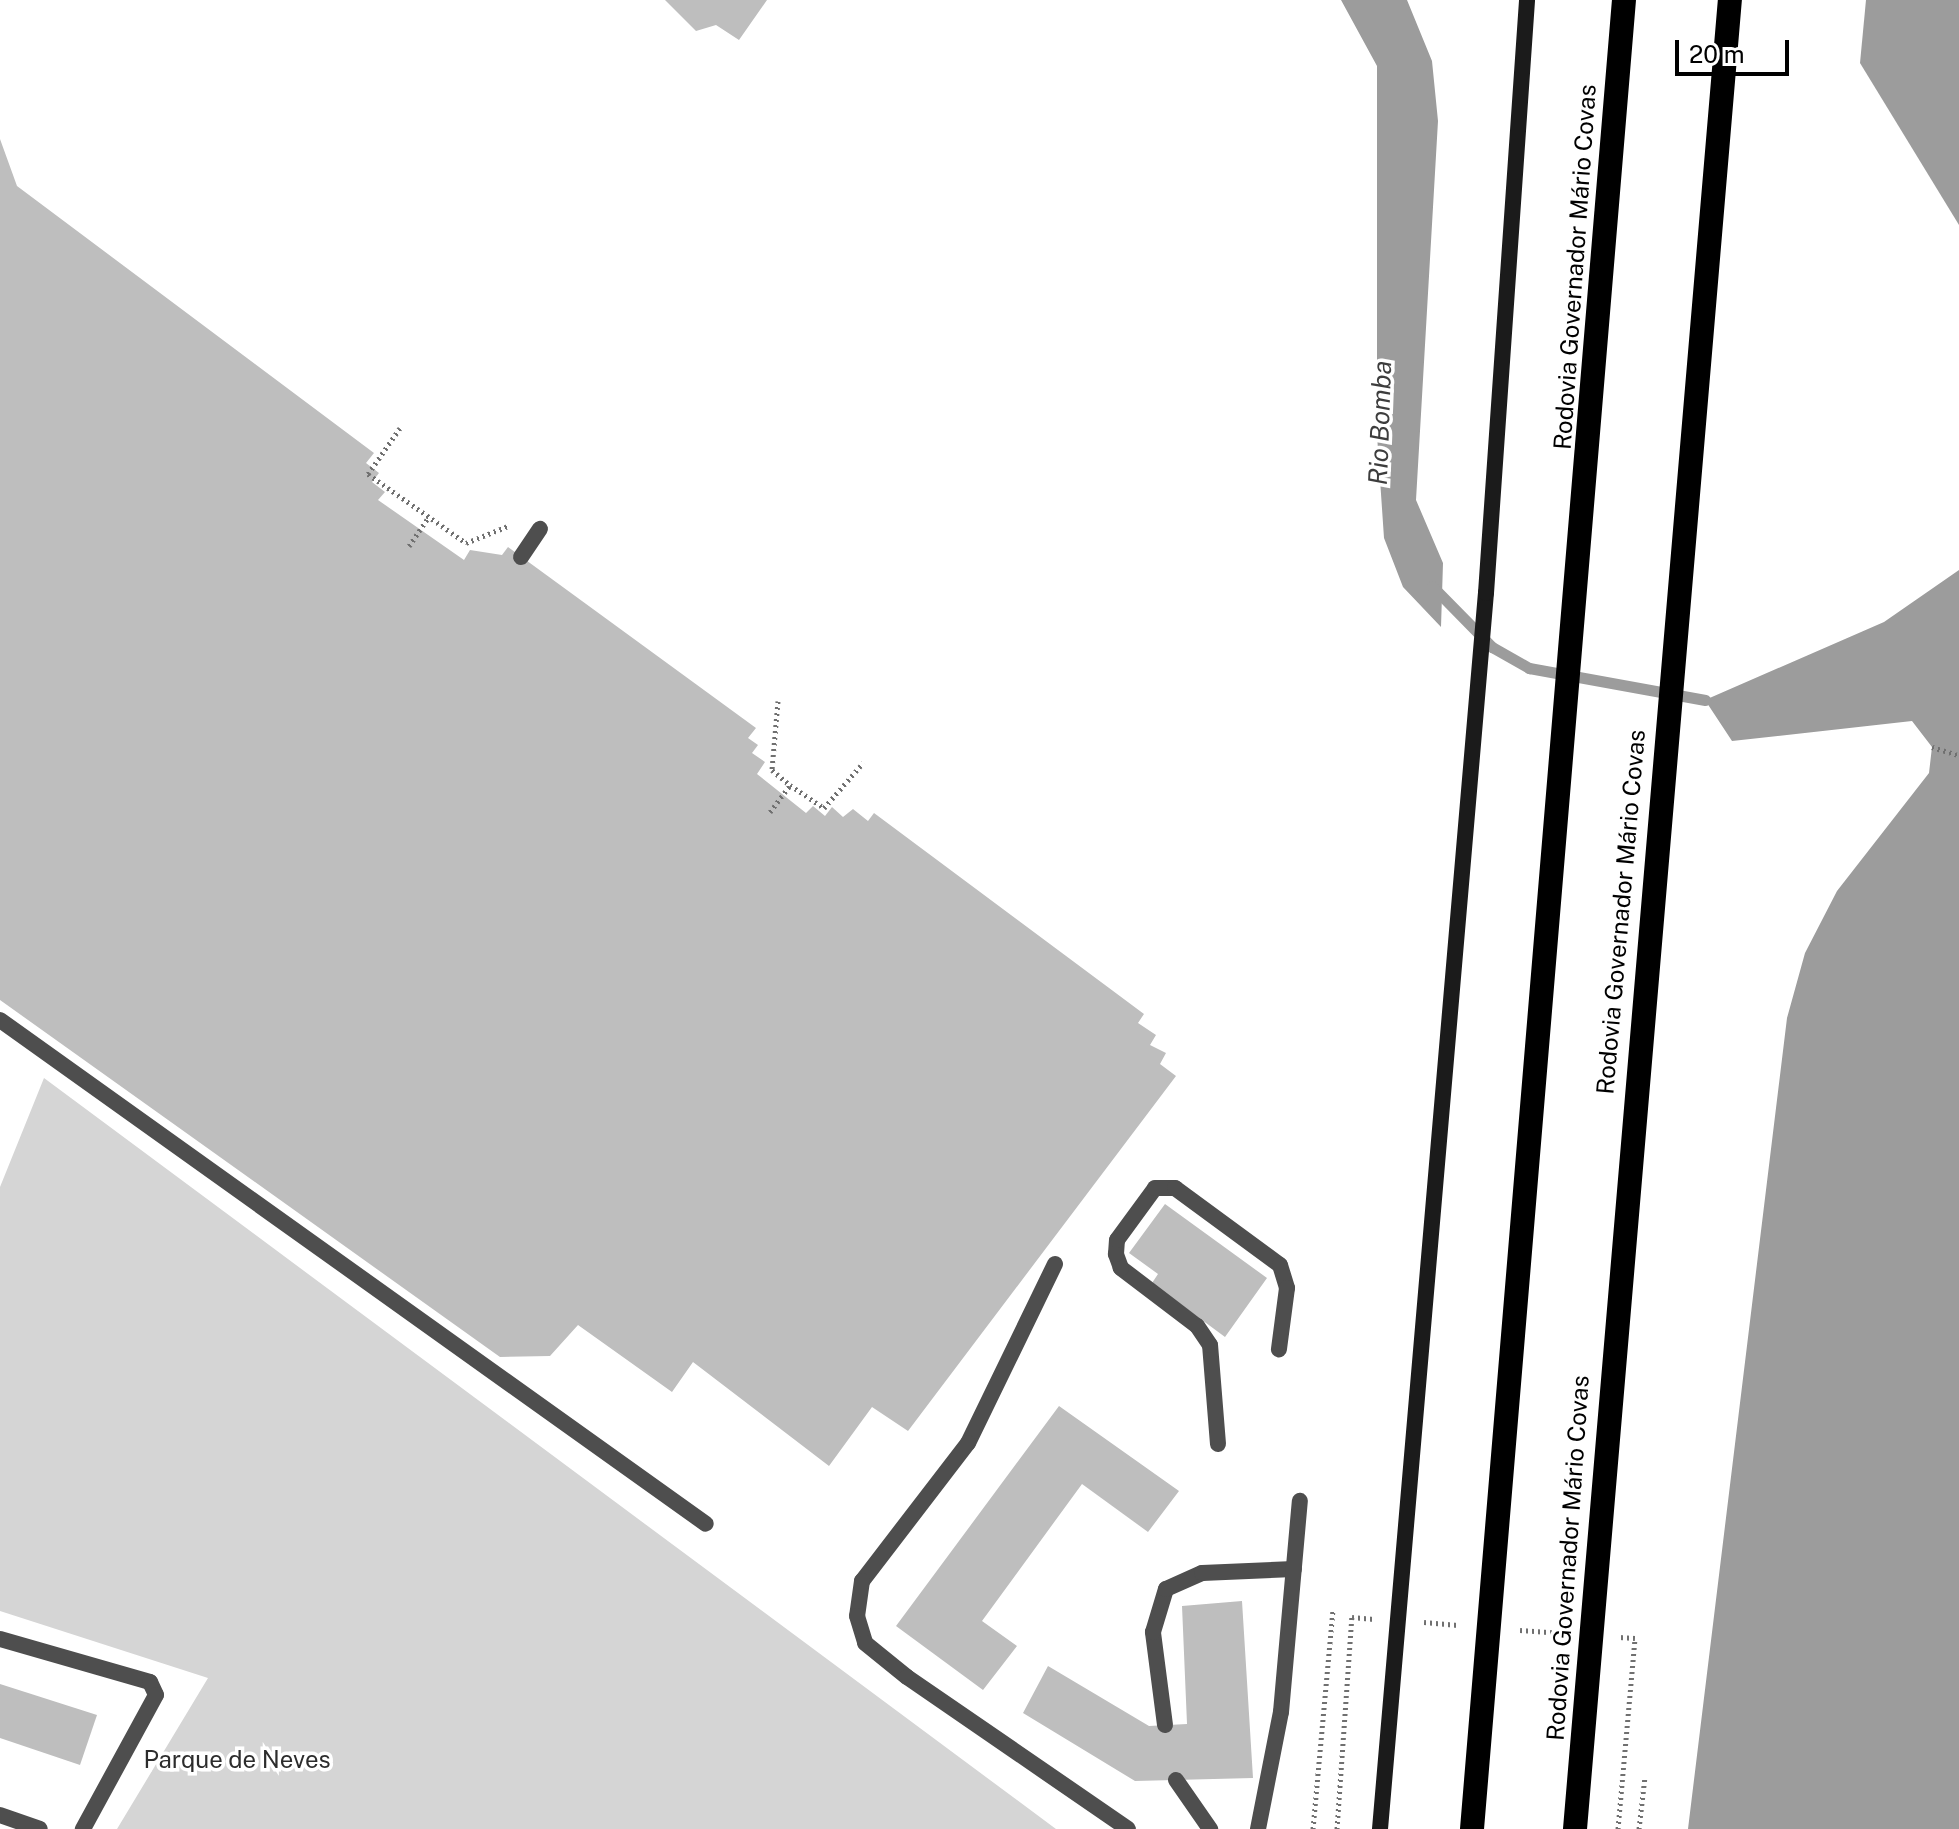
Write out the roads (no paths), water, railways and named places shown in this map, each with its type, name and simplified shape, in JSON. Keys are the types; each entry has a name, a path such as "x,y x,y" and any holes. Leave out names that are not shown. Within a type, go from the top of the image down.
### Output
{"highway":[{"name":"Rodovia Governador Mário Covas","path":"1472,1829 1578,602 1624,0"},
{"name":"Rodovia Governador Mário Covas","path":"1575,1829 1674,598 1730,0"}],"main road":[{"path":"1380,1829 1486,593 1527,0"}],"lane":[{"path":"521,557 540,529"},
{"path":"0,1020 706,1524"},
{"path":"1218,1444 1210,1345 1197,1326 1121,1268 1116,1254 1117,1240 1155,1188 1175,1188 1280,1265 1287,1288 1279,1349"},
{"path":"1055,1264 968,1443 862,1581 857,1616 865,1643 907,1677 1128,1829"},
{"path":"1258,1829 1281,1712 1300,1501"},
{"path":"1165,1725 1153,1632 1166,1589 1202,1573 1294,1569"},
{"path":"0,1639 150,1682 156,1695 83,1829"},
{"path":"1176,1780 1210,1829"},
{"path":"0,1815 40,1829"}],"water":[{"path":"1341,0 1407,0 1432,61 1438,121 1416,500 1443,563 1441,627 1403,587 1384,538 1377,435 1377,66"},
{"path":"1866,0 1959,0 1959,225 1860,63"},
{"path":"1959,570 1959,1829 1688,1829 1787,1018 1805,953 1837,891 1929,773 1932,747 1912,721 1732,741 1705,700 1884,622"}],"waterway":[{"name":"Rio Bomba","path":"1432,586 1492,647 1529,668 1705,700"}],"park label":[{"name":"Parque de Neves","path":"237,1760"}]}
